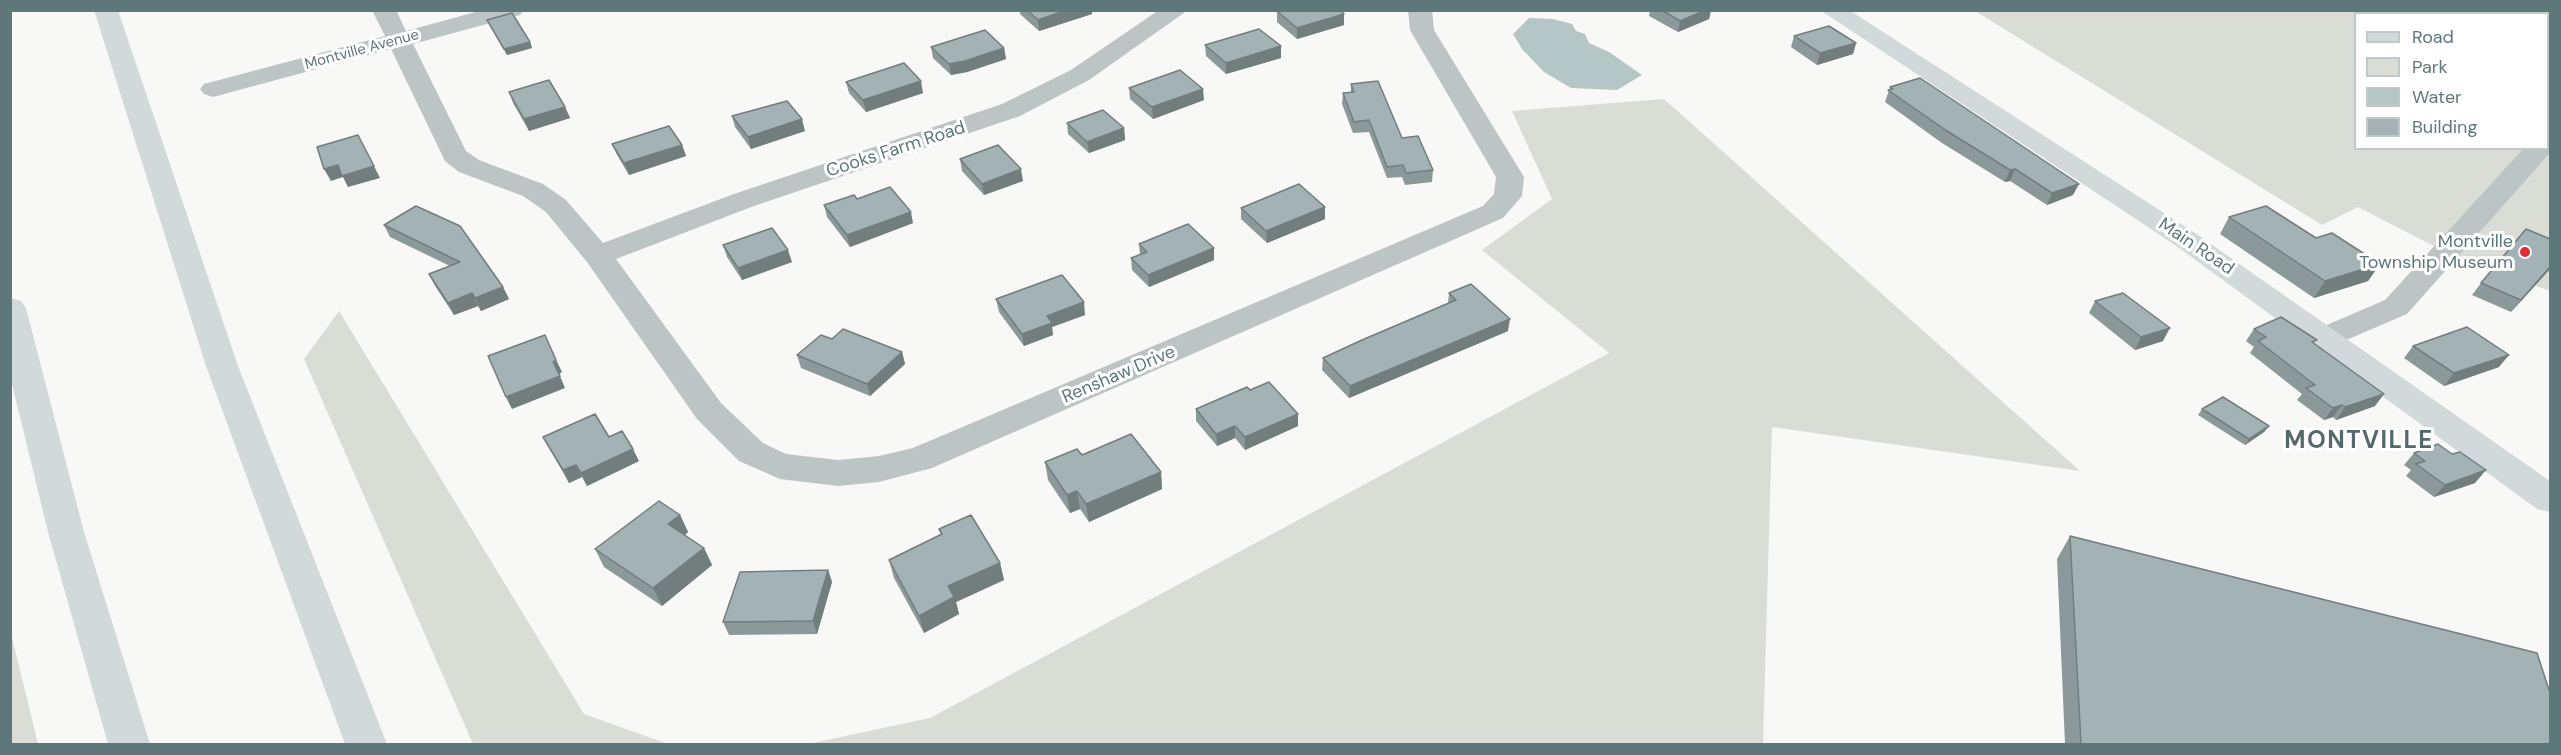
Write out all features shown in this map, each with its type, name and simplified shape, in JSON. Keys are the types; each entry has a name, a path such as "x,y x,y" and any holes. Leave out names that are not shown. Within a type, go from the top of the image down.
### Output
{"main road":[{"path":"106,10 222,366 366,744"},
{"name":"Main Road","path":"1832,10 2033,138 2326,337 2550,499"},
{"path":"10,308 66,532 129,744"}],"street":[{"name":"Renshaw Drive","path":"384,10 455,155 469,166 533,190 546,198 598,255 709,411 751,452 780,466 818,473 879,469 920,459 1482,219 1502,205 1511,187 1510,177 1422,30 1420,10"},
{"name":"Montville Avenue","path":"213,89 512,10"},
{"name":"Cooks Farm Road","path":"598,255 744,200 1011,110 1080,75 1176,10"},
{"path":"2326,337 2396,307 2415,289 2537,150"}],"green space":[{"path":"1975,11 2550,11 2550,291 2451,255 2358,207 2322,225"},
{"path":"1664,99 2080,471 1772,427 1763,744 808,744 930,718 1609,353 1482,250 1552,199 1512,111"},
{"path":"339,311 584,714 668,744 473,744 304,359"},
{"path":"11,633 38,744 11,744"}],"water":[{"path":"1529,18 1553,19 1572,24 1576,31 1585,34 1589,43 1609,52 1642,75 1617,90 1571,88 1544,72 1522,49 1513,34"}],"building":[{"path":"1027,10 1067,10 1038,20"},
{"path":"1340,10 1344,14 1297,28 1277,11"},
{"path":"1662,10 1706,10 1680,21"},
{"path":"512,13 530,42 504,49 487,20"},
{"path":"1829,26 1856,43 1820,53 1794,36"},
{"path":"1259,29 1281,46 1226,63 1205,45"},
{"path":"985,30 1004,48 949,64 931,47"},
{"path":"904,63 921,81 863,100 846,82"},
{"path":"1180,70 1203,89 1152,107 1129,88"},
{"path":"1920,78 2079,184 2052,193 2015,169 2010,170 1947,131 1888,90 1893,89 1890,87"},
{"path":"549,80 565,107 524,119 509,92"},
{"path":"1378,81 1402,138 1418,136 1433,170 1406,173 1403,165 1387,167 1369,120 1354,122 1343,93 1354,92 1351,84"},
{"path":"787,101 802,119 748,137 732,116"},
{"path":"1103,110 1124,128 1087,142 1067,123"},
{"path":"669,126 682,145 624,163 612,144"},
{"path":"358,135 374,166 342,176 338,165 324,169 317,147"},
{"path":"998,145 1021,169 982,184 960,159"},
{"path":"1299,184 1325,207 1266,231 1241,208"},
{"path":"890,187 911,212 847,235 824,205 854,195 857,199"},
{"path":"416,206 460,226 503,287 475,298 472,293 448,303 429,274 460,262 384,225"},
{"path":"2266,206 2316,238 2332,233 2380,264 2325,281 2229,217"},
{"path":"1188,224 1214,248 1148,275 1131,258 1147,252 1139,244"},
{"path":"772,228 788,250 738,268 723,245"},
{"path":"2526,229 2550,239 2550,267 2521,300 2481,283"},
{"path":"1062,275 1084,302 1047,316 1052,323 1022,334 996,299"},
{"path":"1471,284 1510,319 1350,386 1323,358 1456,300 1449,293"},
{"path":"2123,293 2170,328 2141,337 2095,301"},
{"path":"2281,317 2317,340 2312,342 2384,394 2345,407 2342,405 2333,408 2306,388 2315,385 2258,341 2266,337 2254,329"},
{"path":"2467,327 2509,355 2454,373 2413,346"},
{"path":"843,329 902,352 867,384 797,355 821,335 832,339"},
{"path":"545,335 560,376 506,397 488,356"},
{"path":"1269,382 1298,414 1245,437 1235,426 1216,434 1196,409 1247,387 1250,390"},
{"path":"2223,397 2269,426 2249,439 2202,409"},
{"path":"595,414 609,437 622,431 633,449 581,473 576,465 563,470 543,437"},
{"path":"1131,434 1161,472 1086,504 1077,491 1067,495 1045,462 1077,449 1082,455"},
{"path":"2438,444 2452,454 2460,452 2486,470 2445,485 2416,464 2425,461 2414,453"},
{"path":"659,501 680,515 668,524 704,548 653,588 595,549"},
{"path":"971,515 1000,563 948,586 954,597 919,616 889,560 942,534 939,529"},
{"path":"2070,536 2537,653 2550,693 2550,744 2081,744"},
{"path":"828,570 813,621 723,622 740,572"}],"place":[{"name":"Montville Township Museum","path":"2525,252"}],"district":[{"name":"MONTVILLE","path":"2359,442"}]}
